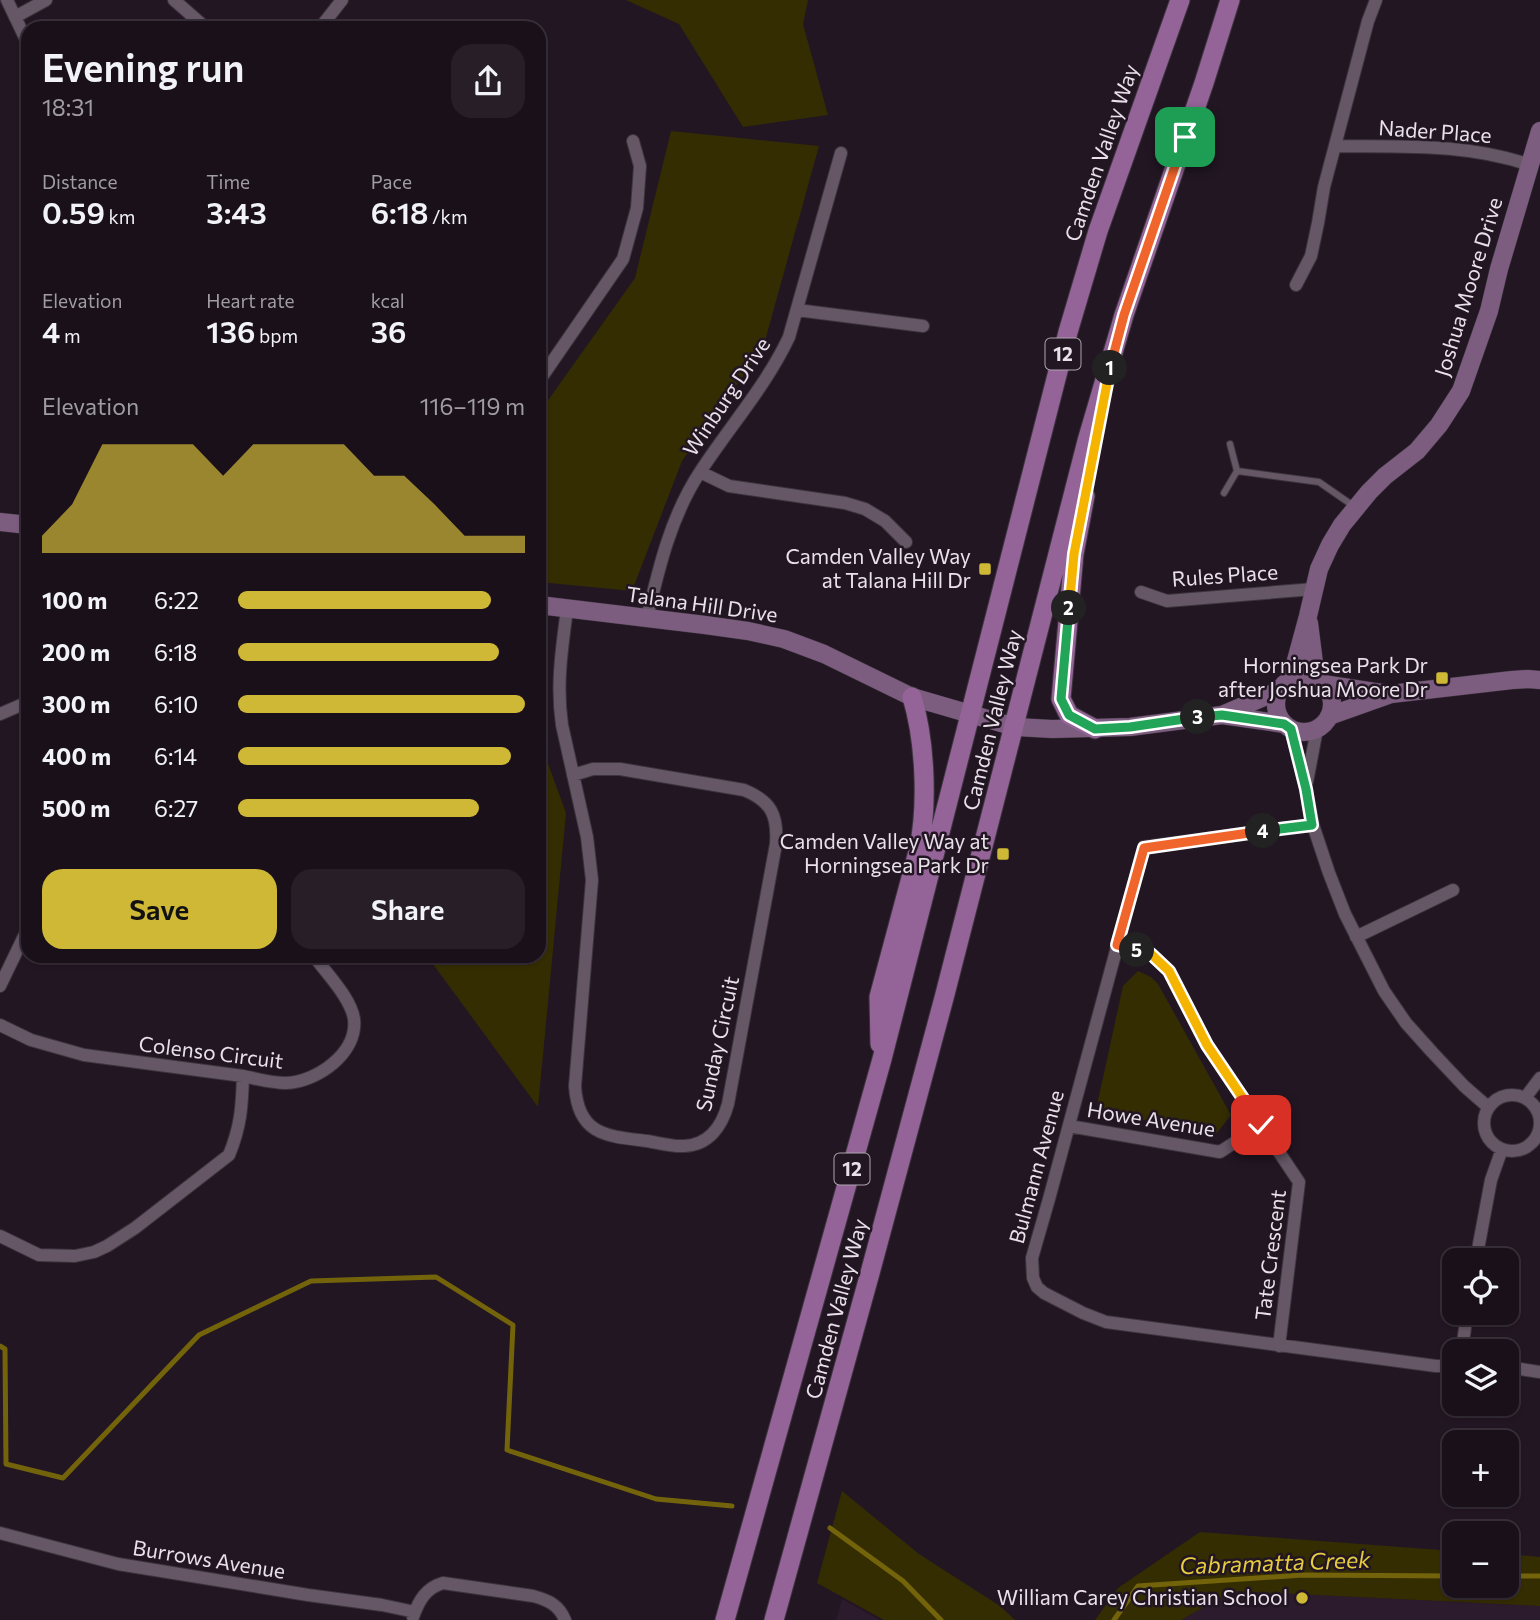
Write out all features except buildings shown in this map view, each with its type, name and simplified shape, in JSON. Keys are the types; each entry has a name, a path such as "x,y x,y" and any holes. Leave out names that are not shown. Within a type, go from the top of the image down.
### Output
{"main road":[{"name":"Camden Valley Way","path":"725,1620 882,1059 1079,294 1098,231 1180,0"},
{"name":"Camden Valley Way","path":"774,1620 877,1248 1015,727 1087,441 1230,0"},
{"path":"1095,729 1069,715 1061,699 1074,554 1114,351"},
{"path":"882,1059 879,997 923,830 922,737 912,697"}],"street":[{"path":"7,0 21,29"},
{"path":"15,17 47,0"},
{"path":"174,0 198,21"},
{"path":"326,21 342,0"},
{"path":"1296,285 1311,256 1324,187 1376,0"},
{"name":"Joshua Moore Drive","path":"1285,685 1308,616 1319,569 1330,545 1355,507 1385,476 1417,452 1440,425 1461,391 1489,310 1540,131"},
{"path":"546,371 623,259 637,208 640,166 633,141"},
{"name":"Nader Place","path":"1335,146 1479,151 1530,165"},
{"name":"Winburg Drive","path":"647,618 661,558 687,495 700,472 778,361 789,337 841,153"},
{"path":"797,310 923,326"},
{"path":"700,472 729,486 845,503 865,509 885,521 906,542"},
{"path":"0,522 21,524"},
{"name":"Rules Place","path":"1141,592 1167,601 1314,589"},
{"name":"Talana Hill Drive","path":"546,606 748,631 784,639 824,654 912,697 1015,727 1130,727 1222,715"},
{"name":"Sunday Circuit","path":"567,609 560,664 559,706 573,775 587,837 592,880 576,1101 588,1123 609,1136 684,1146 698,1143 718,1130 725,1117 776,844 774,814 757,796 744,790 620,769 593,769 573,775"},
{"name":"Joshua Moore Drive","path":"1308,616 1320,681"},
{"path":"1222,715 1299,676 1391,694"},
{"path":"1222,715 1308,732 1391,694 1528,678 1540,680"},
{"path":"1306,789 1323,723 1331,708 1328,691 1320,681"},
{"path":"1285,685 1276,700 1276,709 1288,727 1306,789 1312,825 1356,937 1384,991 1406,1023 1464,1086 1488,1107"},
{"path":"0,714 21,705"},
{"name":"Bulmann Avenue","path":"1312,825 1144,848 1032,1258 1033,1278 1044,1293 1106,1322 1442,1366"},
{"path":"1356,937 1454,890"},
{"path":"0,986 21,942"},
{"name":"Tate Crescent","path":"1117,945 1151,954 1169,971 1207,1045 1299,1182 1279,1346"},
{"name":"Colenso Circuit","path":"0,1025 31,1040 84,1055 243,1076 269,1082 306,1080 342,1055 350,1044 354,1031 354,1017 349,1003 319,963"},
{"path":"0,1236 39,1255 75,1256 107,1246 135,1228 229,1154 243,1110 243,1076"},
{"path":"1525,1098 1540,1078"},
{"path":"1516,1095 1525,1098 1539,1114 1537,1140 1513,1151 1495,1146 1486,1134 1484,1124 1488,1107 1493,1101 1504,1096 1516,1095"},
{"name":"Howe Avenue","path":"1069,1126 1220,1152 1261,1125"},
{"path":"1478,1248 1491,1180 1502,1149"},
{"path":"1519,1369 1540,1372"},
{"name":"Burrows Avenue","path":"0,1533 118,1564 382,1605 414,1616"},
{"path":"414,1616 426,1592 443,1583 533,1596 546,1600 561,1611 565,1620"}],"lane":[{"path":"1224,493 1237,471 1230,444"},
{"path":"1237,471 1319,482 1355,507"}],"shaded area":[{"path":"626,0 808,0 803,24 828,115 743,127 679,24"},
{"path":"671,131 819,146 763,348 682,461 632,591 546,583 546,403 635,278"},
{"path":"546,758 566,813 538,1107 432,963 546,963"},
{"path":"1138,971 1158,984 1231,1115 1217,1133 1109,1114 1097,1105 1123,986"},
{"path":"842,1491 919,1554 1000,1606 1015,1620 884,1620 817,1583"},
{"path":"1200,1532 1442,1550 1442,1598 1519,1598 1519,1555 1540,1557 1540,1606 1232,1591 1181,1620 1095,1620 1118,1588"},
{"name":"William Carey Christian School","path":"1232,1591 1540,1606 1540,1620 1181,1620"},
{"path":"842,1599 880,1620 836,1620"}],"waterway":[{"name":"Cabramatta Creek","path":"0,1346 5,1349 6,1464 63,1478 199,1335 311,1281 436,1277 513,1325 507,1450 656,1499 732,1506"},
{"name":"Cabramatta Creek","path":"830,1528 903,1581 941,1620"},
{"name":"Cabramatta Creek","path":"1114,1620 1138,1586 1303,1575 1442,1576"},
{"name":"Cabramatta Creek","path":"1519,1576 1540,1576"}],"place":[{"name":"Camden Valley Way at Talana Hill Dr","path":"985,569"},
{"name":"Horningsea Park Dr after Joshua Moore Dr","path":"1442,678"},
{"name":"Camden Valley Way at Horningsea Park Dr","path":"1003,854"},
{"name":"William Carey Christian School","path":"1302,1598"}],"route":[{"path":"1185,137 1114,351 1074,554 1061,699 1069,715 1095,729 1222,715 1284,724 1291,729 1312,825 1144,848 1117,945 1151,954 1169,971 1207,1045 1261,1125"}]}
